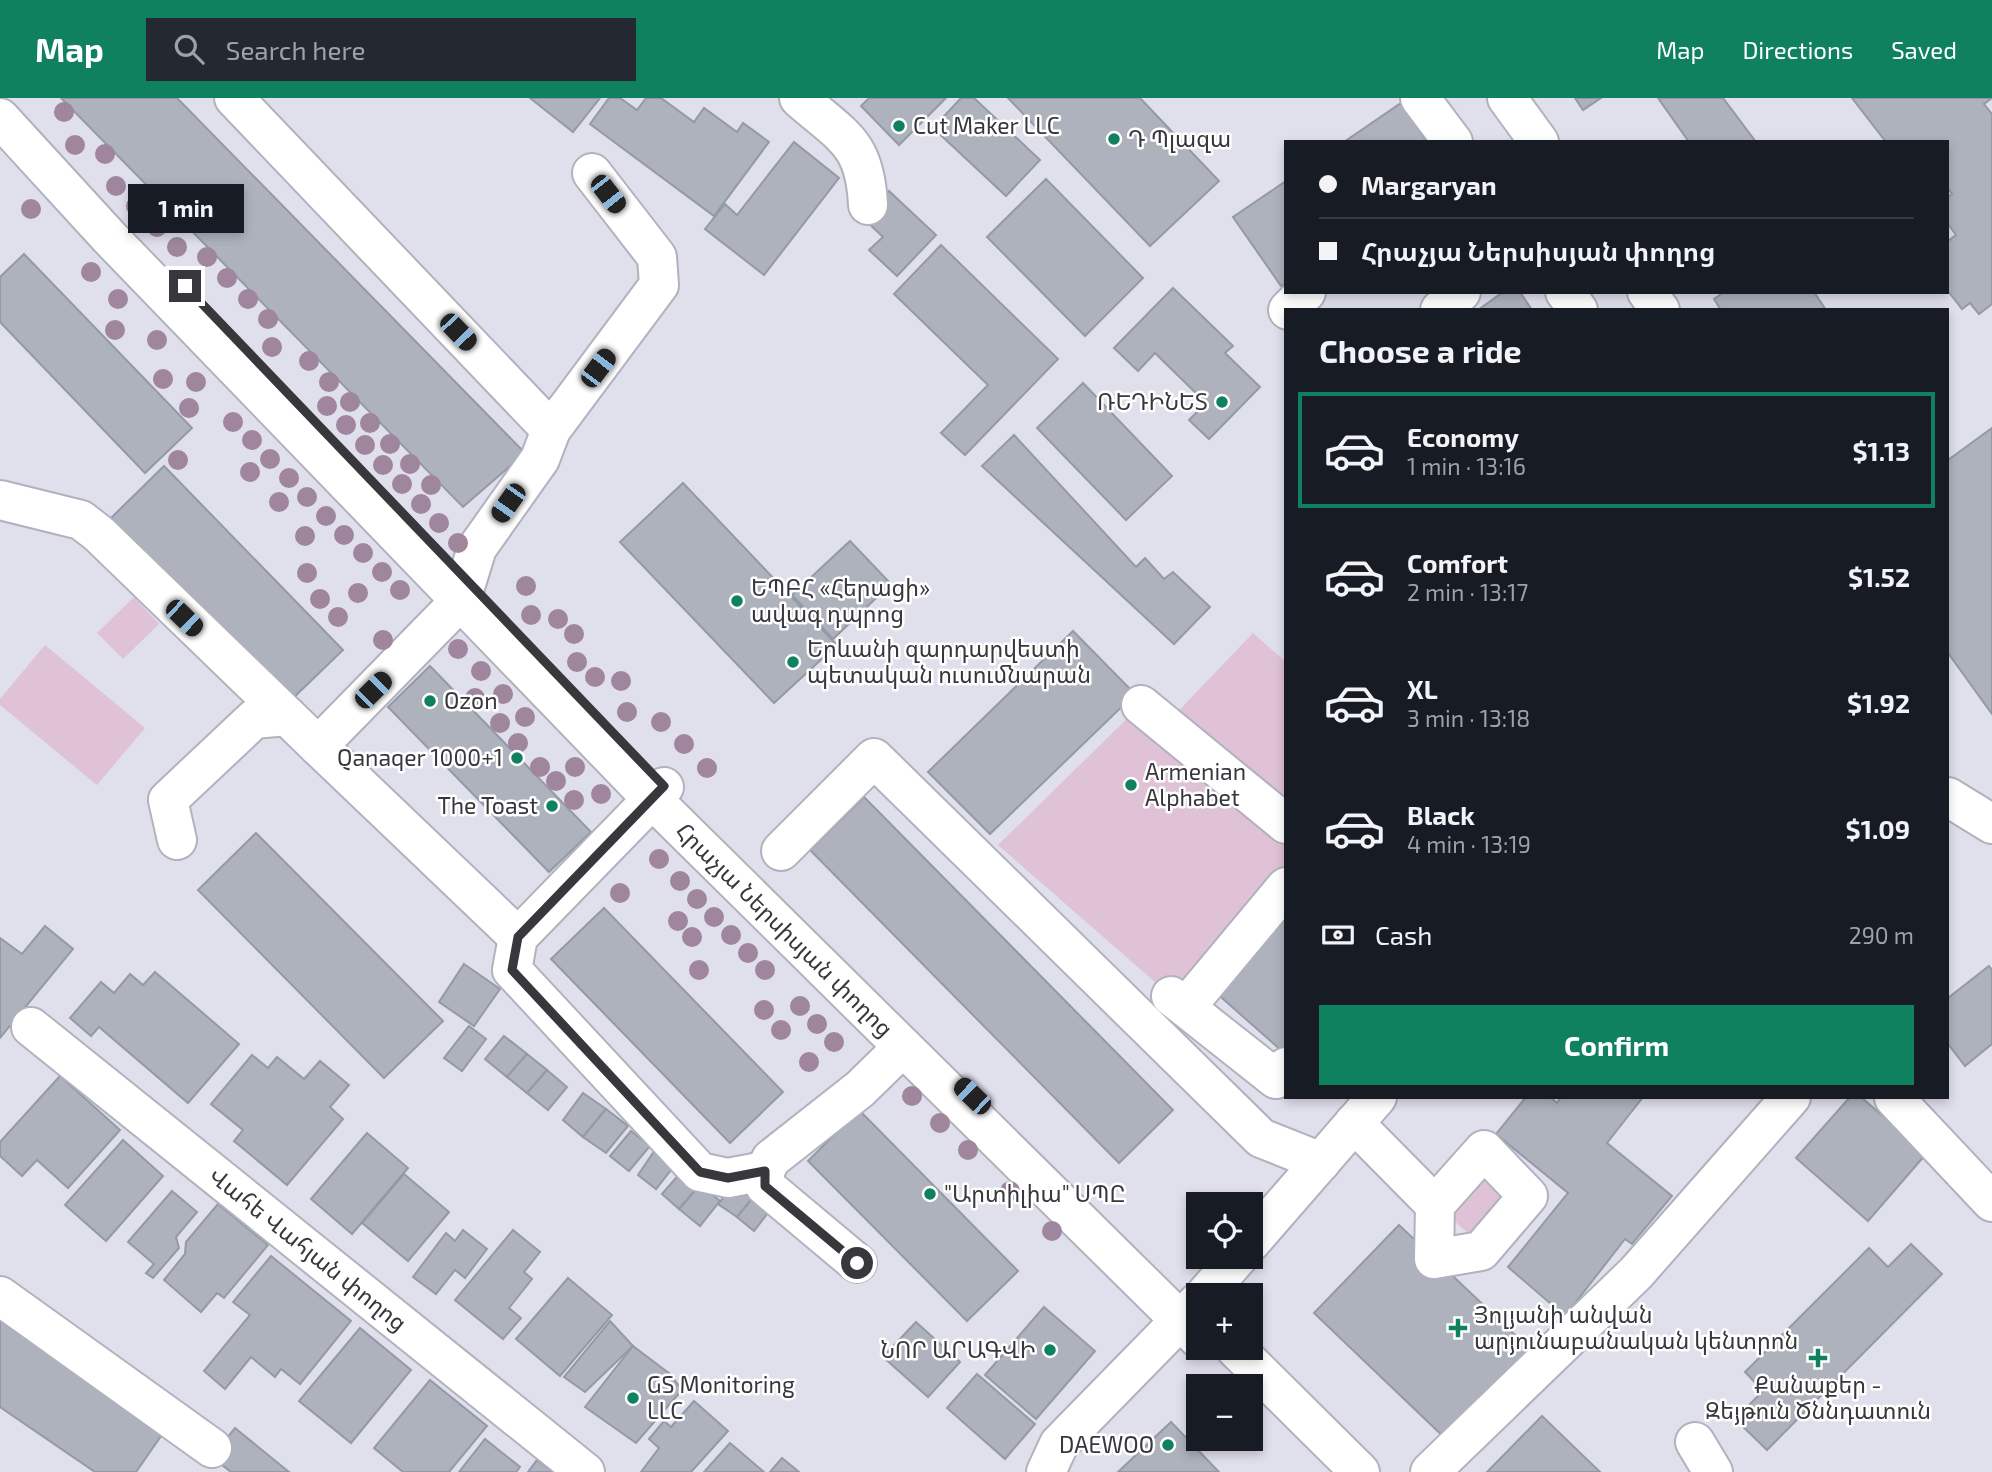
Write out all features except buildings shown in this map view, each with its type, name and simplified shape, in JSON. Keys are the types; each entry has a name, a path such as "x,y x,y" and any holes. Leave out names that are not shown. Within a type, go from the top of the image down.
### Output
{"street":[{"name":"Հրաչյա Ներսիսյան փողոց","path":"8,98 464,590 903,1047 1186,1304"},
{"path":"234,98 551,430"},
{"path":"799,98 857,150 866,174 868,205"},
{"path":"1420,98 1452,140"},
{"path":"1507,98 1538,140"},
{"name":"Հրաչյա Ներսիսյան փողոց","path":"0,118 109,237 464,590"},
{"path":"318,746 464,590 477,548 540,459 551,430 659,285 657,257 592,173"},
{"path":"1289,308 1304,294"},
{"path":"1442,308 1459,294"},
{"path":"0,500 80,520 99,534 518,937"},
{"path":"1141,705 1284,822"},
{"path":"177,840 168,800 254,719 287,716"},
{"path":"781,851 874,758 1261,1138 1321,1162"},
{"name":"Հրաչյա Ներսիսյան փողոց","path":"658,793 1186,1303"},
{"path":"658,793 518,937 512,970 700,1172 728,1178 765,1171"},
{"path":"1949,798 1992,824"},
{"path":"1284,889 1178,1002 1276,1079 1284,1069"},
{"name":"Վահե Վահյան փողոց","path":"31,1027 585,1472"},
{"path":"857,1263 765,1186 765,1171 771,1159 860,1089 903,1047"},
{"path":"1430,1472 1636,1273 1789,1099"},
{"path":"1895,1099 1992,1202"},
{"path":"1263,1228 1366,1110 1436,1205"},
{"path":"1219,1283 1229,1269"},
{"path":"0,1296 212,1448"},
{"path":"1046,1472 1059,1444 1186,1323"},
{"path":"1220,1360 1234,1374"},
{"path":"1247,1360 1360,1472"},
{"path":"1263,1404 1329,1472"}],"shaded area":[{"path":"134,597 159,624 123,659 97,633"},
{"path":"1253,633 1284,660 1284,867 1171,996 998,845 1141,705 1165,725"},
{"path":"45,645 145,728 97,785 0,705 0,699"},
{"path":"1484,1160 1521,1197 1480,1244 1441,1209"}],"place":[{"name":"Cut Maker LLC","path":"899,126"},
{"name":"Դ Պլազա","path":"1114,139"},
{"name":"ՌԵԴԻՆԵՏ","path":"1222,402"},
{"name":"ԵՊԲՀ «Հերացի» ավագ դպրոց","path":"737,601"},
{"name":"Երևանի զարդարվեստի պետական ուսումնարան","path":"793,662"},
{"name":"Ozon","path":"430,701"},
{"name":"Qanaqer 1000+1","path":"517,758"},
{"name":"Armenian Alphabet","path":"1131,785"},
{"name":"The Toast","path":"552,806"},
{"name":"\"Արտիլիա\" ՍՊԸ","path":"930,1194"},
{"name":"Յոլյանի անվան արյունաբանական կենտրոն","path":"1458,1328"},
{"name":"ՆՈՐ ԱՐԱԳՎԻ","path":"1050,1350"},
{"name":"Քանաքեր - Զեյթուն Ծննդատուն","path":"1818,1358"},
{"name":"GS Monitoring LLC","path":"633,1398"},
{"name":"DAEWOO","path":"1168,1445"}],"route":[{"path":"185,286 664,786 518,937 512,970 700,1172 728,1178 765,1171 765,1186 857,1263"}]}
